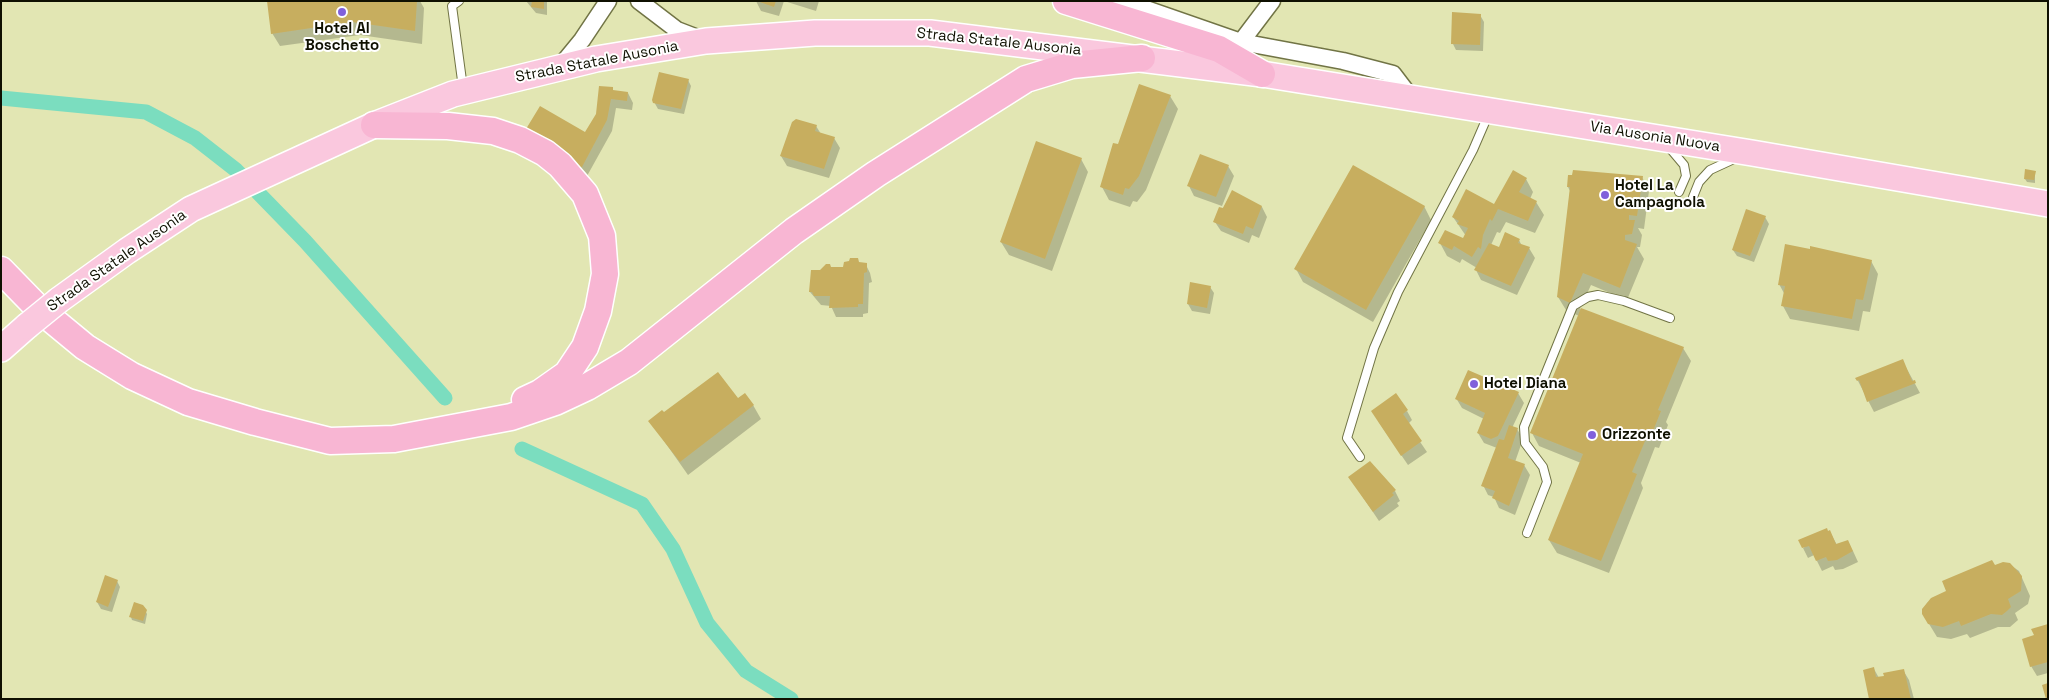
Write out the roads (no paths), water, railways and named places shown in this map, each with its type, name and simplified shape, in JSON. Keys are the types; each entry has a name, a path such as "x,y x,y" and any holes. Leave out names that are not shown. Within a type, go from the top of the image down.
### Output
{"highway":[{"path":"1066,1 1218,49 1262,74"},
{"path":"1,270 40,309 85,347 132,376 188,402 255,422 330,441 394,439 511,418 555,402 587,387 629,362 794,230 876,174 1026,79 1072,65 1142,58"},
{"path":"374,125 448,126 493,132 520,140 545,153 560,165 585,194 602,236 605,274 598,312 585,347 567,374 540,393 501,411 488,421"}],"main road":[{"name":"Strada Statale Ausonia","path":"1,349 59,300 127,251 191,209 374,125 464,91 596,59 706,41 815,33 930,33 1262,74"},
{"name":"Via Ausonia Nuova","path":"1262,74 1662,138 2048,204"}],"street":[{"path":"559,68 582,40 608,1"},
{"path":"639,1 677,30 706,41"},
{"path":"1122,1 1241,42 1343,61 1393,74 1412,99"},
{"path":"1241,42 1272,1"}],"lane":[{"path":"459,1 452,6 464,91"},
{"path":"1360,457 1347,438 1374,348 1398,292 1473,150 1490,111"},
{"path":"1662,138 1684,165 1686,176 1679,192"},
{"path":"1693,196 1699,182 1710,170 1752,153"},
{"path":"1528,533 1547,482 1543,467 1525,443 1524,427 1573,306 1588,297 1598,295 1624,301 1670,318"}],"waterway":[{"path":"1,98 146,112 195,138 236,170 305,241 445,398"},
{"path":"522,449 642,504 673,549 707,623 746,671 791,699"}],"place":[{"name":"Hotel Al Boschetto","path":"342,12"},
{"name":"Hotel La Campagnola","path":"1605,195"},
{"name":"Hotel Diana","path":"1474,384"},
{"name":"Orizzonte","path":"1592,435"}]}
